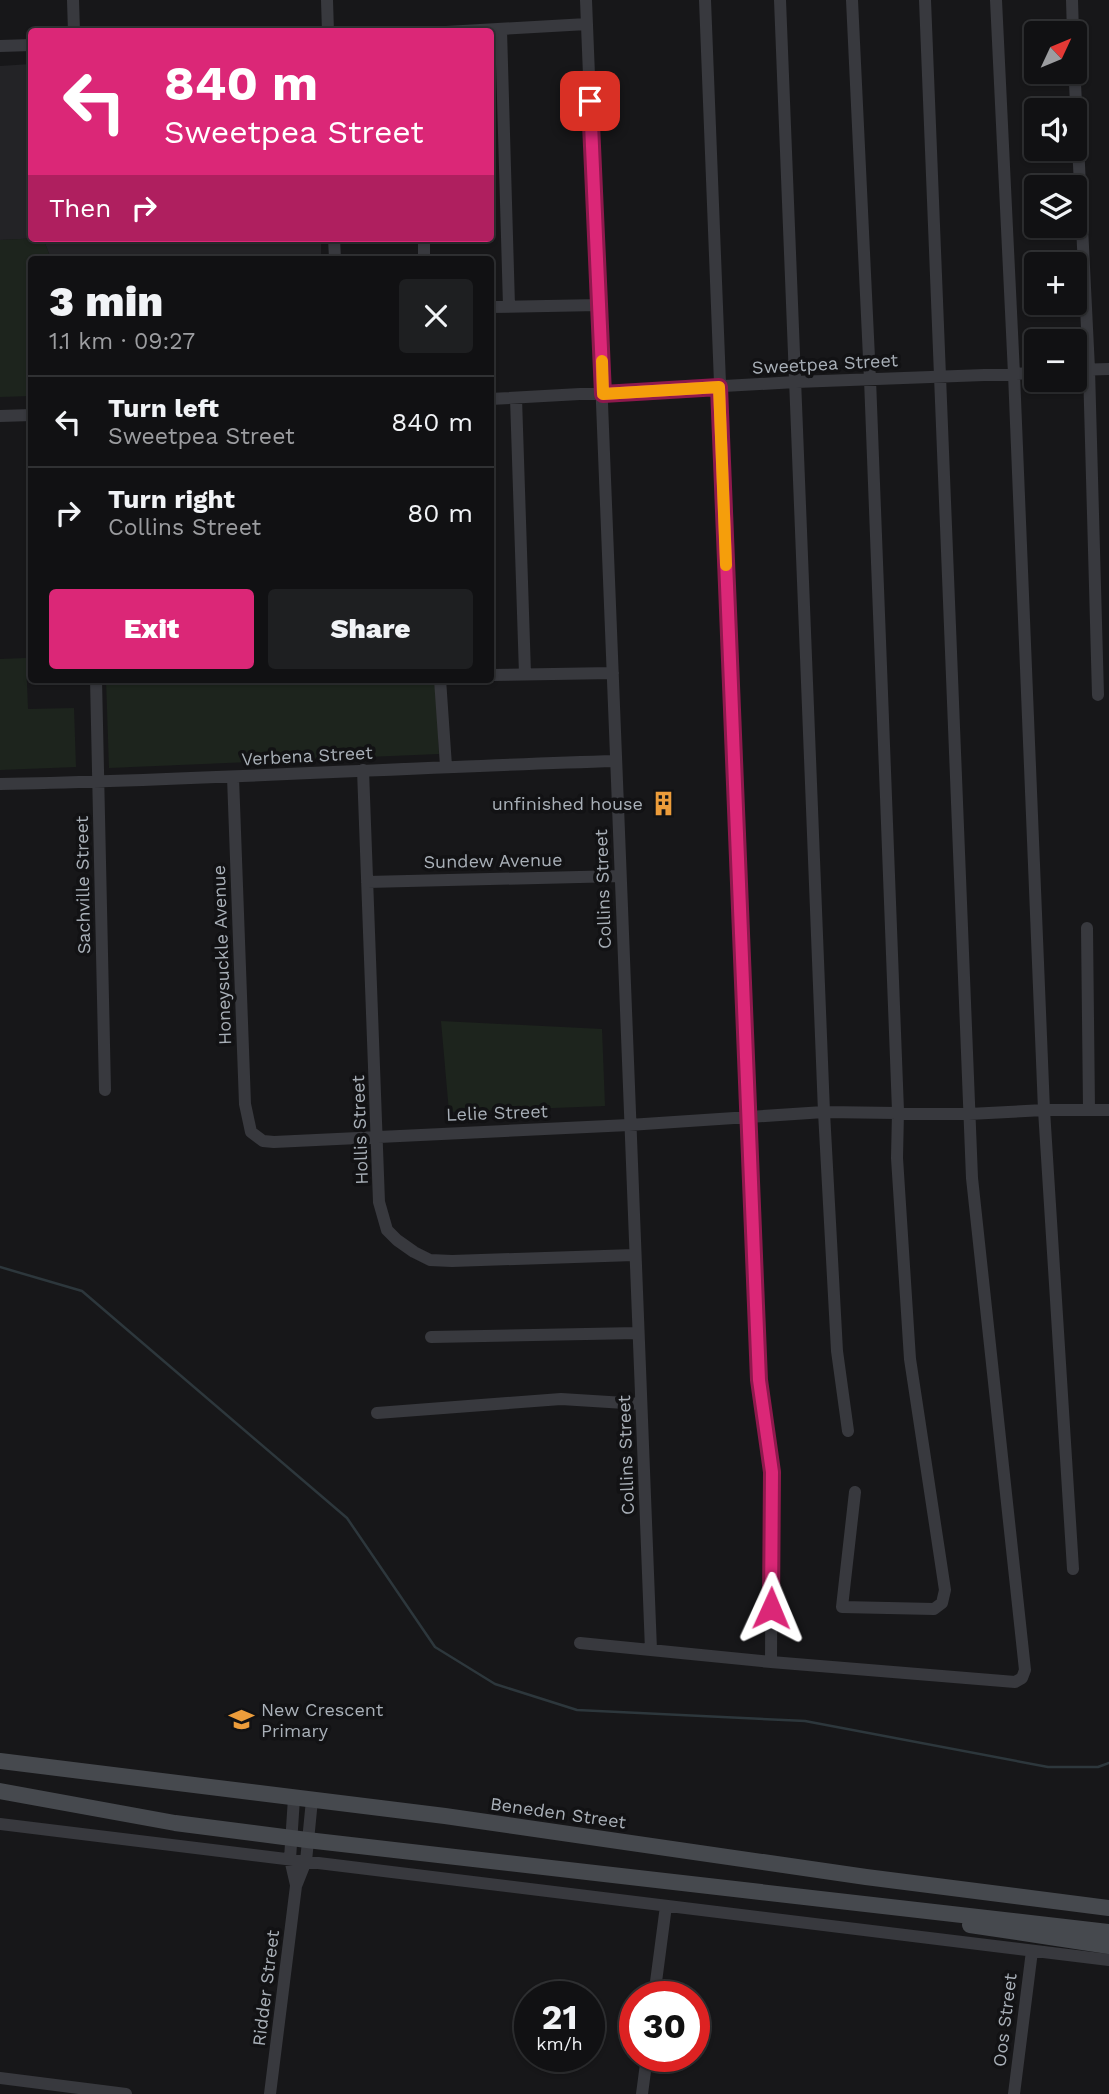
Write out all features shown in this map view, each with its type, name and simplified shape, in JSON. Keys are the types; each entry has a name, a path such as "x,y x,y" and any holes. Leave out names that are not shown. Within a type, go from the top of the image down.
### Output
{"main road":[{"name":"Beneden Street","path":"0,1761 444,1816 866,1877 1109,1908"},
{"path":"0,1791 175,1823 290,1838 1109,1932"},
{"path":"858,1902 916,1916 1109,1946"}],"street":[{"path":"73,0 74,28"},
{"path":"327,0 328,28"},
{"name":"Collins Street","path":"586,0 651,1650"},
{"path":"705,0 759,1380 772,1472 771,1662"},
{"path":"780,0 824,1112 837,1351 848,1431"},
{"path":"852,0 870,379 898,1111 897,1157 910,1359 945,1590 942,1603 934,1609 842,1607 855,1492"},
{"path":"580,1643 1015,1682 1022,1678 1025,1670 972,1178 925,0"},
{"path":"996,0 1044,1110 1073,1569"},
{"path":"1072,0 1073,21"},
{"path":"494,30 587,24"},
{"path":"501,30 509,306"},
{"path":"0,46 28,45"},
{"path":"1075,84 1089,369 1098,695"},
{"path":"494,307 599,304"},
{"path":"1089,369 1109,369"},
{"name":"Sweetpea Street","path":"494,399 796,382 1024,374"},
{"path":"516,398 525,674"},
{"path":"0,416 28,415"},
{"path":"494,675 614,673"},
{"name":"Sachville Street","path":"96,683 105,1090"},
{"path":"440,683 446,766"},
{"name":"Verbena Street","path":"0,784 616,761"},
{"name":"Hollis Street","path":"363,770 379,1136 379,1202 387,1230 414,1252 430,1259 452,1261 635,1255"},
{"name":"Honeysuckle Avenue","path":"233,777 245,1104 251,1132"},
{"name":"Sundew Avenue","path":"367,882 620,876"},
{"path":"1087,928 1089,1109"},
{"name":"Lelie Street","path":"251,1132 263,1141 274,1142 629,1125 824,1112 969,1114 1109,1110"},
{"path":"431,1337 638,1333"},
{"path":"377,1413 561,1399 641,1404"},
{"name":"Ridder Street","path":"294,1798 290,1859 296,1886"},
{"name":"Ridder Street","path":"270,2094 296,1886 306,1861 312,1800"},
{"path":"0,1824 1109,1960"},
{"path":"656,1981 666,1906"},
{"name":"Oos Street","path":"1014,2094 1032,1951"},
{"path":"642,2094 645,2072"},
{"path":"0,2078 126,2094"}],"shaded area":[{"path":"28,64 28,239 0,240 0,66"},
{"path":"28,239 28,242 45,242 50,256 28,256 28,396 0,397 0,240"},
{"path":"45,242 321,242 321,256 50,256"},
{"path":"26,658 28,709 74,708 76,767 0,770 0,659"},
{"path":"106,683 436,683 439,754 109,768"},
{"path":"441,1021 602,1029 605,1106 449,1112"}],"waterway":[{"path":"0,1267 82,1291 347,1518 435,1647 495,1684 577,1710 805,1721 1048,1767 1098,1767 1109,1763"}],"slow traffic":[{"path":"602,361 603,394 719,387 726,565"}],"place":[{"name":"unfinished house","path":"663,804"},
{"name":"New Crescent Primary","path":"241,1720"}],"route":[{"path":"590,101 603,394 719,387 759,1380 772,1472 771,1608"}]}
